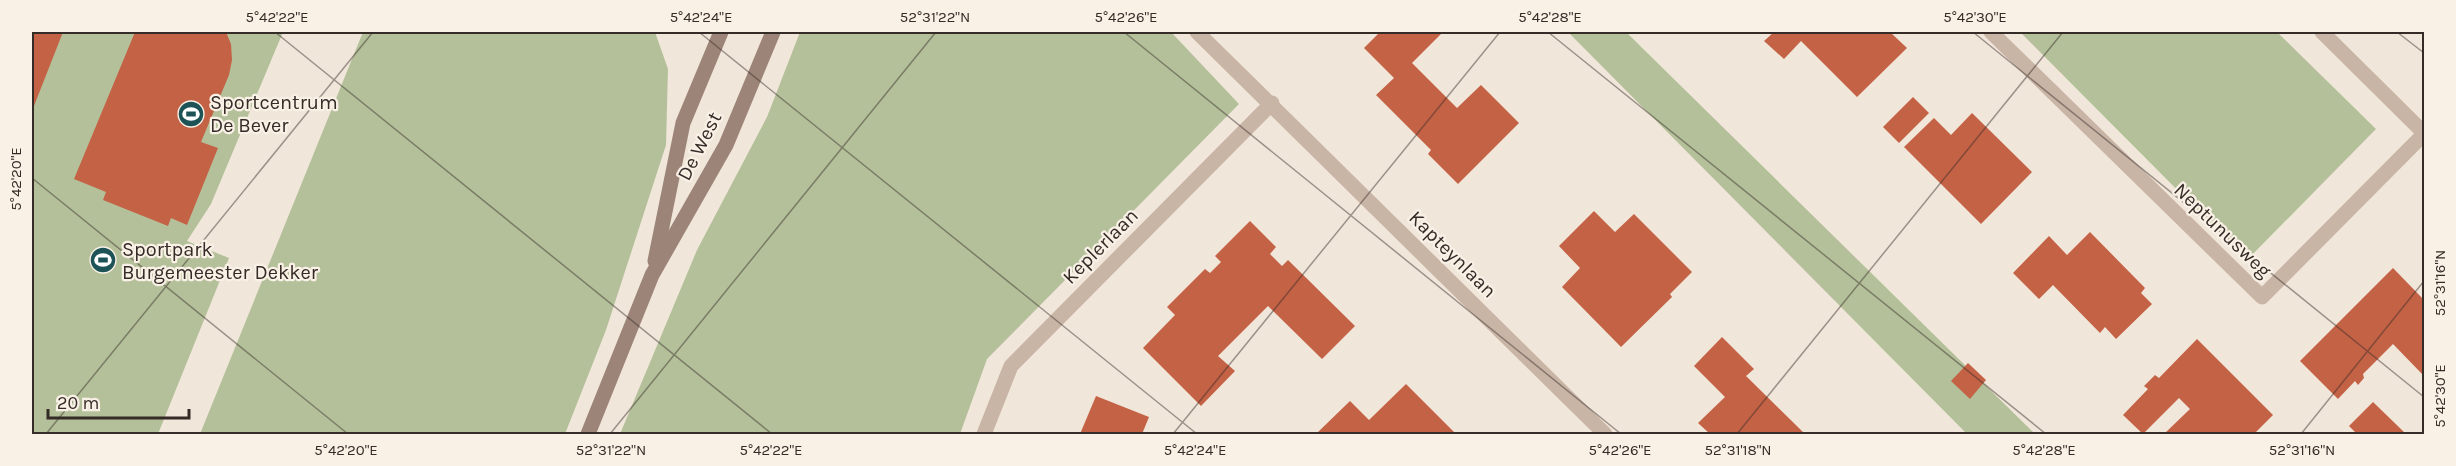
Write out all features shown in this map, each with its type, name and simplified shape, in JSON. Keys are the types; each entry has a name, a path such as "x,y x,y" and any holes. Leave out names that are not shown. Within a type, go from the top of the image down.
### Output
{"main road":[{"name":"De West","path":"652,275 683,123 721,32"},
{"name":"De West","path":"588,435 652,275 726,145 773,32"}],"street":[{"name":"Kapteynlaan","path":"1197,32 1272,103 1605,435"},
{"name":"Neptunusweg","path":"1991,32 2262,297 2424,133 2322,32"},
{"name":"Keplerlaan","path":"984,435 1011,366 1272,103"}],"green space":[{"name":"Sportpark Burgemeester Dekker","path":"32,32 283,32 211,204 187,241 229,258 158,434 32,434"},
{"path":"363,32 655,32 668,69 666,145 606,330 565,434 200,434"},
{"path":"800,32 1171,32 1239,104 987,359 960,434 620,434 697,250 767,117"},
{"path":"1568,32 1626,32 2035,434 1967,434"},
{"path":"2020,32 2277,32 2376,129 2247,260"}],"building":[{"path":"32,32 63,32 32,111"},
{"path":"135,32 226,32 231,44 232,60 229,75 201,142 218,148 187,225 171,218 168,226 103,200 106,192 74,179"},
{"path":"1380,32 1443,32 1412,63 1457,108 1481,85 1519,123 1458,184 1428,154 1431,150 1376,95 1394,78 1364,48"},
{"path":"1774,32 1890,32 1907,48 1857,97 1801,41 1784,59 1764,41"},
{"path":"1913,97 1929,113 1899,143 1883,127"},
{"path":"1972,113 2032,172 1981,224 1904,147 1934,118 1951,135"},
{"path":"1594,211 1615,232 1634,214 1692,272 1670,294 1672,297 1621,347 1562,287 1580,268 1559,246"},
{"path":"1250,221 1276,247 1270,254 1282,266 1288,260 1355,326 1322,359 1268,306 1218,356 1235,371 1201,406 1143,348 1175,315 1167,307 1205,269 1210,273 1221,262 1215,256"},
{"path":"2090,232 2145,288 2141,293 2152,304 2116,339 2105,327 2100,333 2053,285 2039,299 2013,273 2049,236 2067,255"},
{"path":"2393,268 2424,300 2424,376 2393,344 2363,374 2364,378 2358,385 2355,381 2338,399 2300,361"},
{"path":"1722,337 1754,369 1746,376 1805,434 1710,434 1698,423 1725,397 1694,366"},
{"path":"2197,339 2273,415 2254,434 2164,434 2190,409 2179,398 2143,434 2123,415 2148,389 2144,386 2155,375 2159,378"},
{"path":"1968,363 1986,380 1970,399 1951,381"},
{"path":"1406,384 1456,434 1316,434 1350,401 1369,420"},
{"path":"1096,396 1149,417 1142,434 1080,434"},
{"path":"2373,402 2406,434 2357,434 2349,426"}],"place":[{"name":"Sportcentrum De Bever","path":"191,114"},
{"name":"Sportpark Burgemeester Dekker","path":"103,260"}]}
